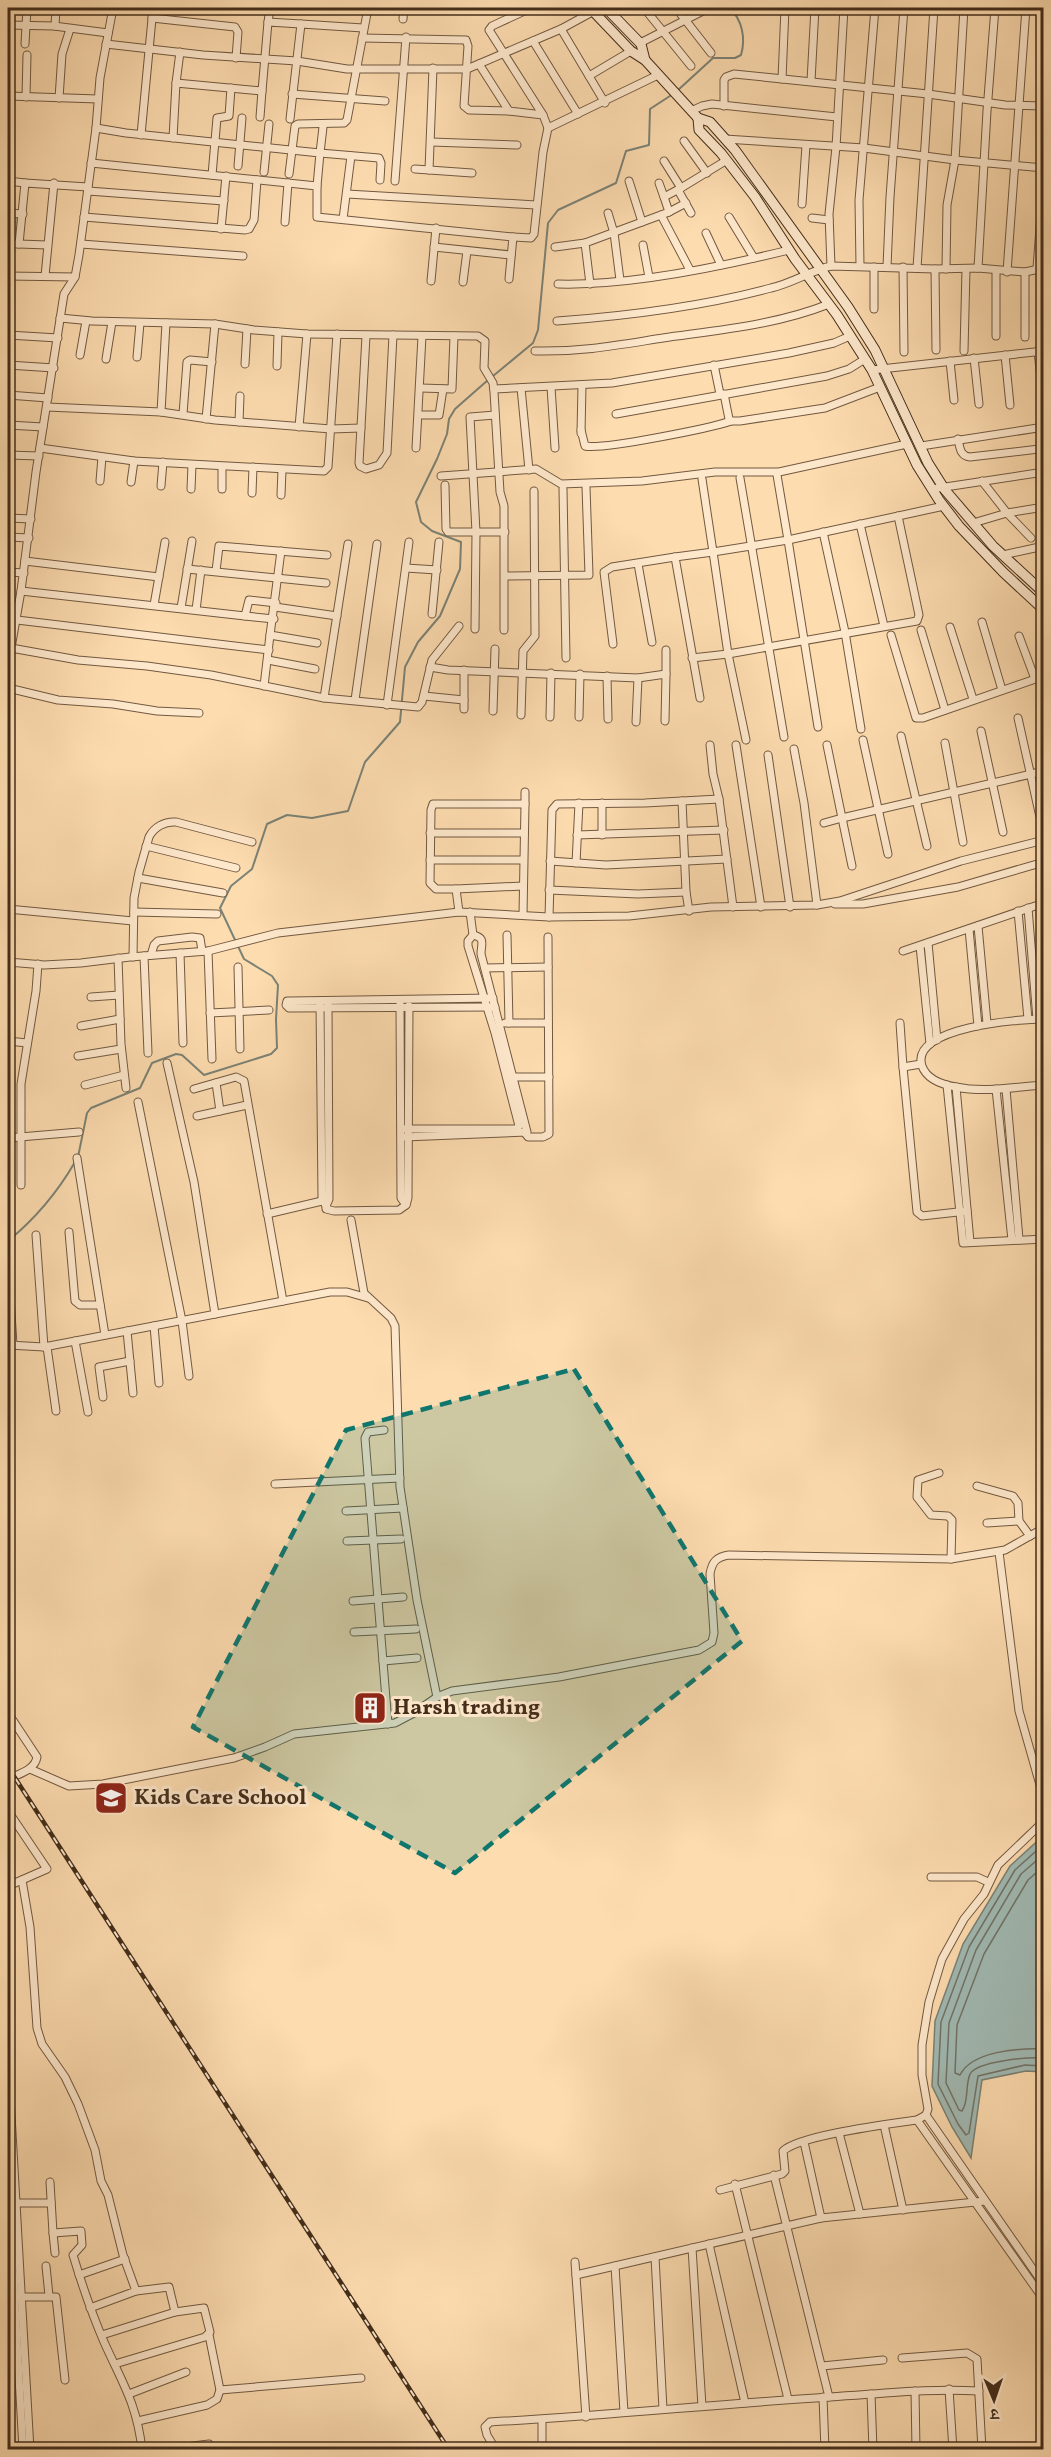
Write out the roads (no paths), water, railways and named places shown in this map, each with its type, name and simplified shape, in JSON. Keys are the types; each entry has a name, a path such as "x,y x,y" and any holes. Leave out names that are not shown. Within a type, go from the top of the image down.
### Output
{"main road":[{"path":"606,8 640,43 645,60"},
{"path":"592,9 631,51 645,60 695,115 710,122 725,139 860,325 884,367 943,487 1003,555 1039,585 1044,593"},
{"path":"695,115 699,130 727,159 755,197 789,250 866,359 907,444 932,489 959,526 1044,610"}],"street":[{"path":"25,44 27,8"},
{"path":"55,26 56,8"},
{"path":"8,665 17,621 39,452 64,294 75,277 81,244 98,99 113,8"},
{"path":"141,135 153,8"},
{"path":"260,117 270,8"},
{"path":"289,174 295,126 298,124 344,123 347,120 368,8"},
{"path":"403,19 404,8"},
{"path":"431,8 461,8"},
{"path":"323,127 317,186 317,217 513,237 533,237 548,128 543,115 490,32 490,27 531,8"},
{"path":"644,8 691,66"},
{"path":"676,8 711,53"},
{"path":"640,43 709,8"},
{"path":"782,79 785,8"},
{"path":"811,81 815,8"},
{"path":"831,266 829,220 836,147 844,8"},
{"path":"860,266 859,200 874,8"},
{"path":"887,267 904,8"},
{"path":"917,268 934,8"},
{"path":"946,269 947,205 955,160 964,8"},
{"path":"978,268 995,8"},
{"path":"1007,272 1026,8"},
{"path":"106,44 236,58 297,61 356,69 467,69 561,29 592,9"},
{"path":"152,18 236,27 238,32 236,58"},
{"path":"268,22 363,28"},
{"path":"290,119 301,24"},
{"path":"8,25 55,26 108,33"},
{"path":"59,98 62,54 70,29"},
{"path":"561,29 605,103"},
{"path":"362,38 466,40 467,69 463,104 466,109 543,115"},
{"path":"395,181 406,38"},
{"path":"534,41 578,114"},
{"path":"589,76 631,51"},
{"path":"173,138 180,52"},
{"path":"26,97 27,55"},
{"path":"479,64 509,111"},
{"path":"429,170 433,68"},
{"path":"548,128 605,103 658,75"},
{"path":"724,106 724,80 729,75 811,81 989,102 1044,106"},
{"path":"176,83 262,91"},
{"path":"212,175 217,117 229,115 231,88"},
{"path":"292,94 385,101"},
{"path":"8,96 98,99"},
{"path":"695,115 707,105 837,117"},
{"path":"238,166 242,118"},
{"path":"264,172 269,123"},
{"path":"96,128 215,143 379,158 380,180"},
{"path":"725,139 864,148 925,157 1044,168"},
{"path":"684,141 707,173"},
{"path":"430,142 517,145"},
{"path":"802,204 806,146"},
{"path":"343,219 351,156"},
{"path":"664,197 727,159"},
{"path":"664,161 691,213"},
{"path":"91,164 317,186"},
{"path":"415,169 472,173"},
{"path":"557,321 656,310 768,289 794,282 819,269 831,266 978,268 1007,272 1025,272 1040,268 1044,175"},
{"path":"221,229 226,176"},
{"path":"84,218 241,231 252,226 257,180"},
{"path":"8,181 54,183 88,189 224,201"},
{"path":"629,181 642,222"},
{"path":"20,244 25,183"},
{"path":"45,276 54,183"},
{"path":"285,222 288,183"},
{"path":"659,183 669,212"},
{"path":"346,194 536,205"},
{"path":"555,247 585,243 669,212 686,203"},
{"path":"8,213 23,214"},
{"path":"608,213 614,233 620,280"},
{"path":"661,215 690,270"},
{"path":"729,217 754,258"},
{"path":"812,218 829,220"},
{"path":"431,281 436,228"},
{"path":"706,233 721,265"},
{"path":"509,279 513,237"},
{"path":"585,243 590,284"},
{"path":"8,244 47,245"},
{"path":"81,244 243,256"},
{"path":"643,245 649,277"},
{"path":"434,247 511,255"},
{"path":"558,284 590,284 649,277 721,265 789,250"},
{"path":"463,282 467,251"},
{"path":"874,267 874,309"},
{"path":"903,267 904,352"},
{"path":"935,269 936,350"},
{"path":"964,351 966,269"},
{"path":"996,271 996,336"},
{"path":"1025,272 1025,336"},
{"path":"8,276 75,277"},
{"path":"535,351 584,351 718,331 802,315 829,304"},
{"path":"60,318 86,321 214,324 307,334 483,338 486,371 494,386 505,532 504,630"},
{"path":"80,355 86,321"},
{"path":"106,359 112,322"},
{"path":"161,412 166,322"},
{"path":"137,357 140,323"},
{"path":"206,419 214,324"},
{"path":"245,364 247,329"},
{"path":"277,366 278,332"},
{"path":"300,427 307,334"},
{"path":"8,455 39,452 192,465 320,472 327,470 338,334"},
{"path":"8,335 58,338"},
{"path":"366,336 359,463 363,469 379,465 387,453 393,335"},
{"path":"416,448 423,336"},
{"path":"421,388 450,390 454,336"},
{"path":"494,386 521,388 612,383 789,353 834,343 850,336"},
{"path":"872,370 1041,351 1043,397"},
{"path":"1005,355 1010,405"},
{"path":"974,358 979,404"},
{"path":"616,414 827,376 849,369 866,359"},
{"path":"183,414 187,362 190,360 212,362"},
{"path":"950,361 954,400"},
{"path":"8,365 54,368"},
{"path":"714,365 731,421"},
{"path":"581,445 582,385"},
{"path":"551,387 555,448"},
{"path":"580,430 585,446 627,442 731,421 825,408 880,387"},
{"path":"521,388 529,470"},
{"path":"419,415 439,415 443,389"},
{"path":"8,396 48,398"},
{"path":"239,422 240,396"},
{"path":"47,407 161,412 206,419 300,427 361,428"},
{"path":"475,629 476,532 471,475 470,417 495,415"},
{"path":"8,425 43,427"},
{"path":"921,446 958,439 1043,427 1044,441 1039,449 966,457 961,452 958,439"},
{"path":"441,476 540,470 555,482 561,483 642,481 715,472 778,472 907,444"},
{"path":"100,481 102,457"},
{"path":"132,482 134,461"},
{"path":"161,486 163,462"},
{"path":"191,489 192,465"},
{"path":"222,466 222,489"},
{"path":"252,493 253,467"},
{"path":"281,495 282,470"},
{"path":"932,489 1044,472"},
{"path":"777,475 818,727"},
{"path":"740,478 784,737"},
{"path":"702,479 728,654 746,740"},
{"path":"982,481 1007,513 1031,538"},
{"path":"445,485 447,531 453,533 505,532"},
{"path":"505,576 588,576 590,574 586,487"},
{"path":"563,489 566,658"},
{"path":"521,715 523,651 535,636 534,491"},
{"path":"613,644 604,572 612,567 788,540 944,506"},
{"path":"973,523 1007,513 1044,507"},
{"path":"692,658 728,654 917,621 920,617 898,516"},
{"path":"8,518 31,519"},
{"path":"860,524 884,626"},
{"path":"824,532 845,632 861,729"},
{"path":"8,537 28,538"},
{"path":"181,608 192,541"},
{"path":"154,605 165,542"},
{"path":"392,706 409,542"},
{"path":"432,614 439,542"},
{"path":"324,698 348,544"},
{"path":"355,700 377,544"},
{"path":"216,571 219,546 327,555"},
{"path":"1003,555 1044,546"},
{"path":"264,686 279,578 280,551"},
{"path":"675,557 700,698"},
{"path":"26,561 159,577"},
{"path":"638,564 652,642"},
{"path":"406,568 437,570"},
{"path":"187,569 326,583"},
{"path":"196,610 201,570"},
{"path":"8,572 24,573"},
{"path":"21,591 274,619"},
{"path":"245,616 249,600 337,616"},
{"path":"17,621 269,650"},
{"path":"982,622 1002,690"},
{"path":"11,648 78,660 147,666 324,698 414,707 421,705 430,667 436,653 459,626"},
{"path":"950,627 973,699"},
{"path":"921,630 945,710"},
{"path":"891,634 916,718 1044,676"},
{"path":"270,635 317,643"},
{"path":"1019,636 1035,678"},
{"path":"493,711 495,649"},
{"path":"665,721 666,650"},
{"path":"268,660 315,669"},
{"path":"430,667 638,678 666,674"},
{"path":"464,670 464,709"},
{"path":"550,673 550,717"},
{"path":"579,717 580,674"},
{"path":"607,676 608,719"},
{"path":"636,722 638,678"},
{"path":"8,688 58,700 113,704 157,711 199,712"},
{"path":"424,696 464,700"},
{"path":"1018,718 1042,826"},
{"path":"981,731 1003,832"},
{"path":"901,736 927,846"},
{"path":"863,740 888,854"},
{"path":"945,743 963,842"},
{"path":"710,745 724,830 733,907"},
{"path":"736,745 761,907"},
{"path":"827,745 852,866"},
{"path":"794,749 799,786 804,802 816,905"},
{"path":"768,755 790,907"},
{"path":"824,823 1044,771"},
{"path":"523,915 525,792"},
{"path":"549,917 553,807 557,804 719,799"},
{"path":"682,801 689,911"},
{"path":"576,863 579,803"},
{"path":"602,803 602,835"},
{"path":"523,886 456,889 432,887 430,833 433,804 525,804"},
{"path":"133,957 134,912 138,878 146,846 153,830 163,823 171,822 252,842"},
{"path":"577,835 724,830"},
{"path":"430,833 524,833"},
{"path":"8,962 81,963 205,951 278,933 459,912 549,917 629,916 733,907 816,905 830,903 961,861 1044,840"},
{"path":"146,846 236,868"},
{"path":"550,861 612,865 728,859"},
{"path":"430,860 523,860"},
{"path":"830,903 863,904 958,888 1044,862"},
{"path":"138,878 223,893"},
{"path":"456,889 459,912"},
{"path":"549,890 638,894 686,892"},
{"path":"903,951 1044,903"},
{"path":"1028,908 1040,1019 987,1023 937,1040 930,1044 922,1054 921,1064 928,1076 956,1087 1005,1089 1044,1084"},
{"path":"8,909 134,921"},
{"path":"1018,911 1028,1019"},
{"path":"134,912 217,914"},
{"path":"470,912 473,935 468,941 468,946 492,1007 528,1130 525,1133"},
{"path":"978,926 987,1023"},
{"path":"969,929 978,1026"},
{"path":"473,935 480,937 483,941 481,954 489,998"},
{"path":"507,935 509,1023"},
{"path":"148,1053 148,956 158,941 192,936 200,938 205,951 212,1059"},
{"path":"405,1133 525,1133 528,1137 537,1138 549,1134 548,937"},
{"path":"924,944 937,1040"},
{"path":"924,944 930,1044"},
{"path":"180,953 183,1043"},
{"path":"118,958 121,1049 126,1088"},
{"path":"21,1185 21,1084 36,991 38,964"},
{"path":"238,967 240,1049"},
{"path":"485,968 548,967"},
{"path":"91,997 119,995"},
{"path":"409,1004 489,998"},
{"path":"267,1214 324,1203 329,1199 324,1004 492,1007"},
{"path":"324,1203 326,1209 334,1211 399,1210 406,1205 408,1198 400,1004"},
{"path":"405,1133 409,1004"},
{"path":"210,1013 269,1010"},
{"path":"81,1026 120,1019"},
{"path":"496,1024 548,1023"},
{"path":"900,1023 917,1212 922,1216 963,1211"},
{"path":"8,1041 27,1043"},
{"path":"78,1056 121,1049"},
{"path":"167,1063 194,1182 216,1314"},
{"path":"903,1067 921,1064"},
{"path":"85,1084 124,1075"},
{"path":"194,1089 236,1077 242,1078 283,1301"},
{"path":"511,1077 549,1077"},
{"path":"405,1133 516,1129 519,1123 511,1077"},
{"path":"216,1083 220,1111"},
{"path":"947,1085 966,1243 1044,1239"},
{"path":"956,1087 963,1211"},
{"path":"996,1089 1016,1239"},
{"path":"1005,1089 1016,1239"},
{"path":"138,1101 182,1320 189,1376"},
{"path":"197,1116 247,1106"},
{"path":"8,1138 79,1132"},
{"path":"77,1158 105,1335"},
{"path":"351,1220 361,1285 368,1298 392,1318 395,1326 403,1508 417,1600 437,1697"},
{"path":"69,1232 75,1301 80,1305 100,1305"},
{"path":"36,1235 45,1347 56,1411"},
{"path":"8,1263 10,1345 45,1347 330,1292 348,1292 368,1298"},
{"path":"154,1326 159,1383"},
{"path":"127,1331 133,1393"},
{"path":"75,1341 88,1412"},
{"path":"103,1397 99,1367 130,1361"},
{"path":"384,1430 366,1434 388,1724"},
{"path":"939,1473 918,1480 917,1497 931,1515 948,1516 952,1520 951,1559"},
{"path":"275,1484 400,1478"},
{"path":"977,1486 1013,1496 1018,1503 1019,1521 1030,1536"},
{"path":"346,1511 403,1508"},
{"path":"987,1523 1019,1521"},
{"path":"30,1769 69,1786 78,1787 234,1758 266,1748 294,1734 388,1724 401,1720 437,1697 452,1691 559,1677 699,1650 712,1642 714,1633 710,1574 712,1564 720,1557 729,1555 951,1559 999,1552 1044,1528"},
{"path":"347,1541 401,1539"},
{"path":"999,1552 1019,1711 1044,1799"},
{"path":"353,1601 403,1597"},
{"path":"354,1632 417,1629"},
{"path":"383,1661 417,1658"},
{"path":"8,1713 35,1752 37,1761 30,1769 8,1779"},
{"path":"8,1811 47,1869 8,1886"},
{"path":"720,2190 785,2171 783,2151 788,2146 839,2133 917,2120 926,2115 928,2109 922,2075 922,2045 934,1980 954,1936 984,1894 998,1866 1044,1821"},
{"path":"931,1877 977,1877 988,1882"},
{"path":"22,1880 30,1927 33,1985 42,2044 65,2077 78,2104 95,2150 101,2181 108,2195 136,2291"},
{"path":"8,2062 14,2292 23,2450"},
{"path":"926,2115 1044,2285"},
{"path":"917,2120 1044,2300"},
{"path":"884,2125 903,2210"},
{"path":"839,2133 860,2214"},
{"path":"804,2142 821,2218"},
{"path":"8,2175 13,2203 21,2297 30,2450"},
{"path":"774,2175 822,2366 826,2397 825,2450"},
{"path":"50,2182 55,2253"},
{"path":"735,2184 788,2399"},
{"path":"576,2275 821,2218 985,2201"},
{"path":"13,2203 51,2203"},
{"path":"53,2233 81,2231 82,2245 74,2255 79,2275 90,2307 129,2394 138,2421 142,2450"},
{"path":"709,2244 745,2403"},
{"path":"692,2248 702,2406"},
{"path":"655,2257 663,2409"},
{"path":"79,2275 125,2259"},
{"path":"575,2262 586,2417"},
{"path":"46,2266 49,2296"},
{"path":"615,2266 624,2412"},
{"path":"90,2307 136,2291 169,2287 175,2312"},
{"path":"14,2292 21,2297 56,2297 65,2380"},
{"path":"102,2335 175,2312 204,2308 220,2390 217,2399 207,2405 138,2421"},
{"path":"116,2364 209,2335"},
{"path":"902,2358 967,2353 973,2355 978,2366 982,2450"},
{"path":"822,2366 883,2360"},
{"path":"129,2394 186,2372"},
{"path":"220,2390 361,2378"},
{"path":"496,2450 485,2431 487,2424 788,2399 949,2389 980,2391"},
{"path":"949,2389 953,2450"},
{"path":"915,2391 916,2450"},
{"path":"871,2394 873,2450"},
{"path":"542,2420 543,2450"},
{"path":"150,2450 209,2444 211,2450"}],"water":[{"path":"1043,1836 1043,2072 1026,2071 982,2080 971,2158 952,2127 932,2086 935,2021 963,1944 1010,1866"}],"waterway":[{"path":"677,91 713,58 735,58 741,55 742,30 730,8"},
{"path":"493,376 533,343 538,330 548,223 558,210 616,183 626,151 649,145 650,109 673,94"},
{"path":"78,1157 87,1113 91,1108 140,1088 152,1063 176,1054 182,1055 204,1075 271,1054 277,1048 278,985 272,976 244,959 220,908 231,886 252,869 267,824 287,815 312,818 348,811 365,762 400,722 405,667 418,642 440,616 460,569 461,542 432,531 421,522 416,502 447,434 449,419 455,409 488,380"},
{"path":"8,1241 45,1205 75,1162"}],"railway":[{"path":"8,1767 449,2450"}],"place":[{"name":"Harsh trading","path":"370,1708"},
{"name":"Kids Care School","path":"111,1798"}]}
